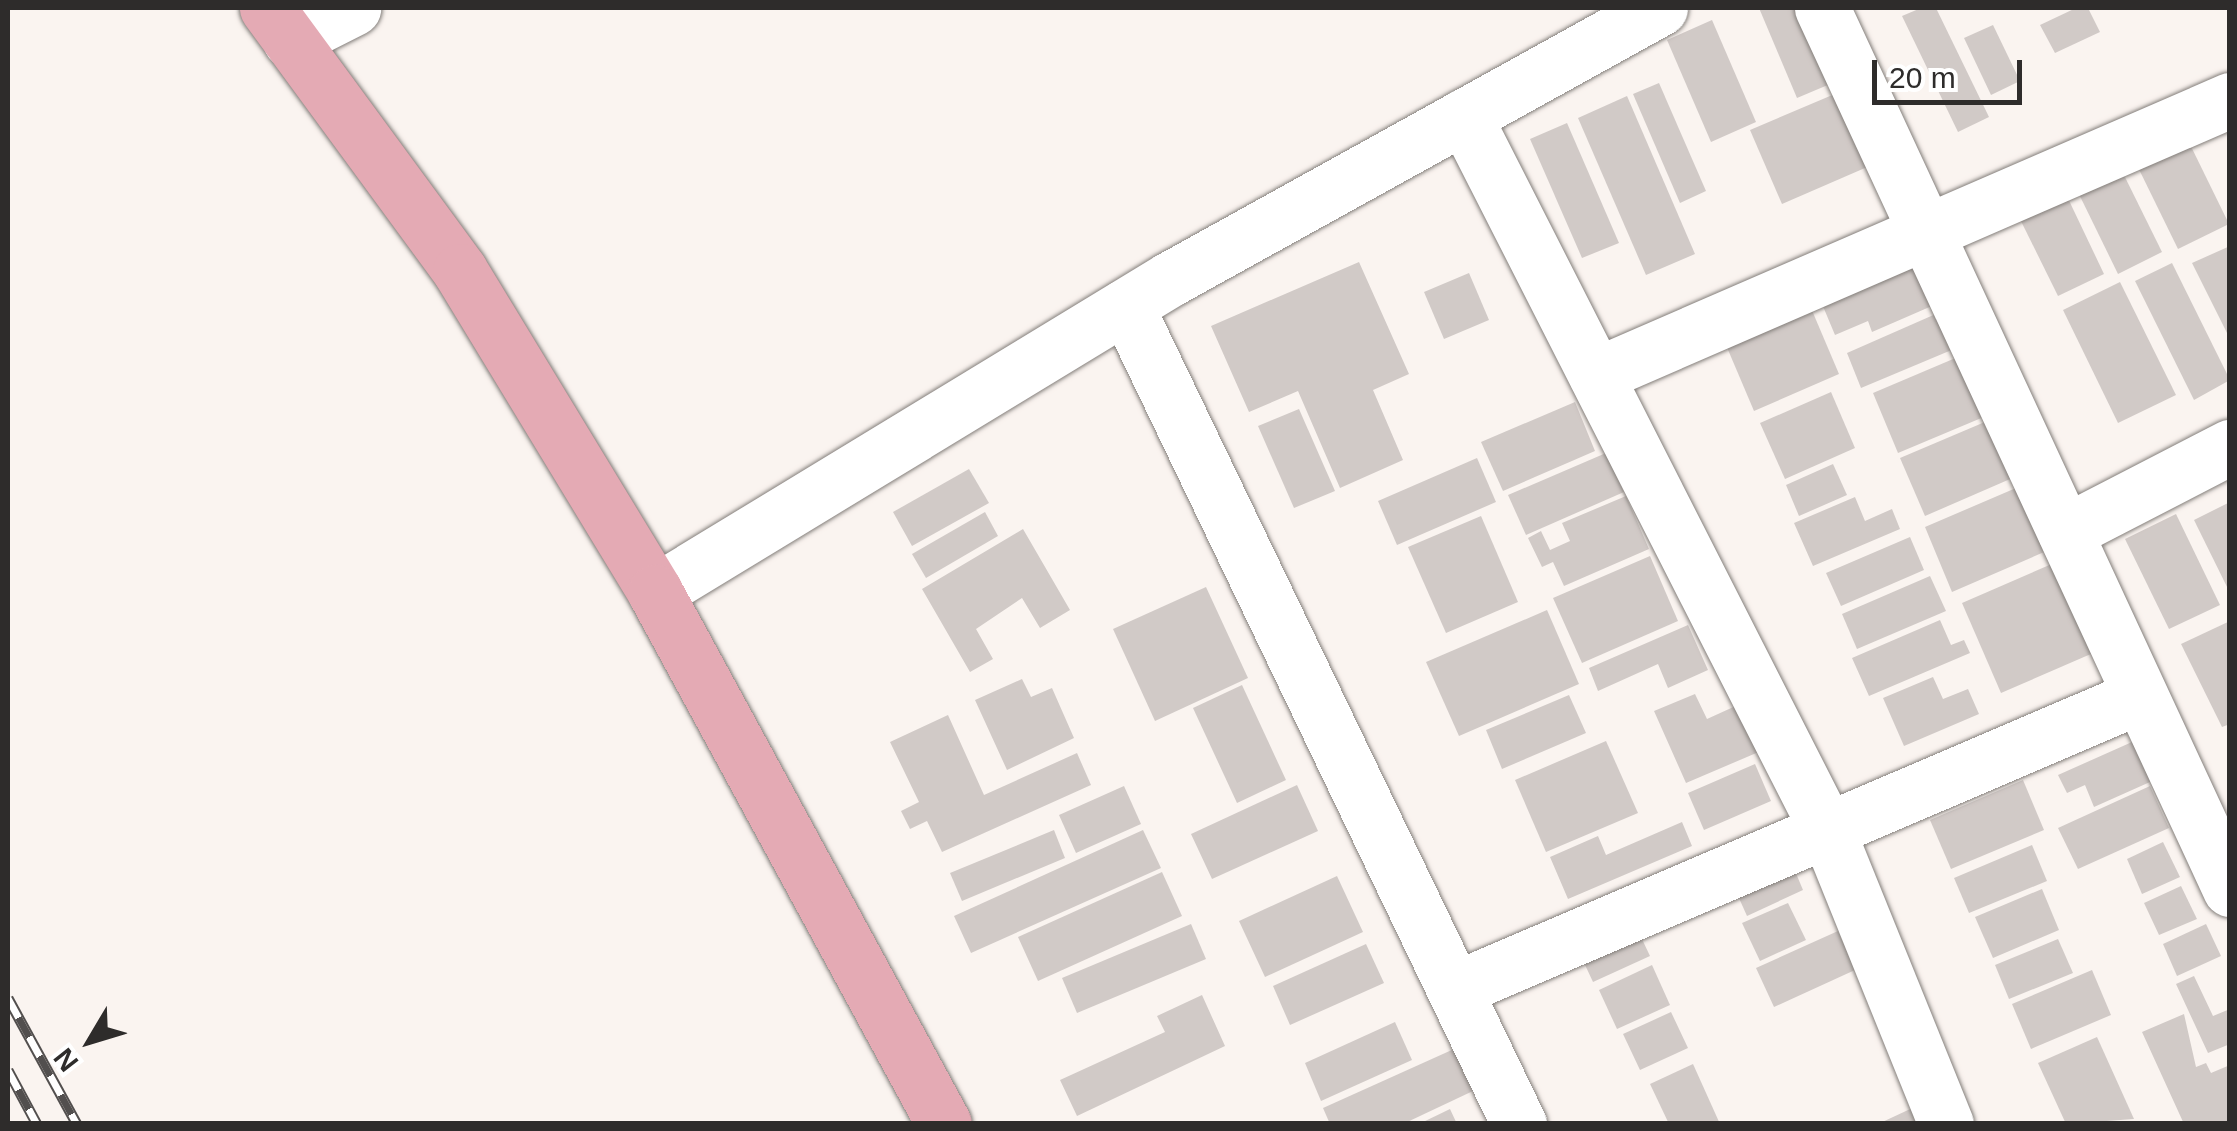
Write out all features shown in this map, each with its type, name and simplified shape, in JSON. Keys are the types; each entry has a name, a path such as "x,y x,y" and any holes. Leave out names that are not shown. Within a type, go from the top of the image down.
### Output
{"main road":[{"path":"278,24 460,271 656,592 944,1124"}],"street":[{"path":"278,24 353,8"},
{"path":"656,592 1126,306 1660,8"},
{"path":"1822,8 2140,696 2214,814 2230,888"},
{"path":"1596,376 1924,229 2230,100"},
{"path":"1464,116 1828,832 1946,1124"},
{"path":"1126,306 1519,1124"},
{"path":"2065,532 2230,446"},
{"path":"1456,989 2140,696"}],"building":[{"path":"1759,8 1811,8 1842,79 1797,98"},
{"path":"1921,8 1936,8 1989,117 1958,132 1902,16"},
{"path":"2076,8 2088,8 2100,32 2055,53 2040,25"},
{"path":"1712,20 1756,122 1711,142 1667,40"},
{"path":"1993,25 2020,81 1991,95 1964,38"},
{"path":"1659,83 1706,191 1680,203 1633,94"},
{"path":"1856,85 1888,158 1782,204 1750,130"},
{"path":"1627,96 1695,254 1646,275 1578,118"},
{"path":"1567,123 1619,243 1582,258 1530,139"},
{"path":"2182,128 2229,224 2178,249 2131,153"},
{"path":"2119,165 2162,252 2118,274 2075,186"},
{"path":"2064,190 2104,274 2058,296 2017,213"},
{"path":"1925,245 1948,299 1872,332 1868,321 1835,335 1817,292"},
{"path":"2230,246 2230,339 2192,263"},
{"path":"1359,262 1409,374 1373,390 1403,460 1340,488 1298,391 1249,412 1211,326"},
{"path":"2172,263 2230,380 2194,400 2135,281"},
{"path":"1469,273 1489,320 1444,339 1424,292"},
{"path":"2120,282 2176,395 2118,423 2063,310"},
{"path":"1808,301 1839,374 1754,411 1723,338"},
{"path":"1938,313 1954,349 1861,388 1847,353"},
{"path":"1972,351 1998,411 1898,453 1873,393"},
{"path":"1831,392 1855,448 1785,479 1760,423"},
{"path":"1575,402 1595,451 1503,491 1481,442"},
{"path":"1299,409 1335,491 1294,508 1258,426"},
{"path":"1999,416 2024,473 1925,516 1900,458"},
{"path":"1606,453 1624,492 1526,535 1508,495"},
{"path":"1477,458 1496,502 1397,545 1378,501"},
{"path":"1833,464 1847,495 1799,516 1786,485"},
{"path":"969,469 989,503 912,546 893,512"},
{"path":"2030,482 2058,546 1952,592 1925,527"},
{"path":"1626,496 1649,549 1564,586 1553,562 1542,567 1528,538 1541,531 1550,550 1570,541 1562,523"},
{"path":"1855,497 1865,521 1892,509 1900,529 1813,566 1794,523"},
{"path":"2230,502 2230,593 2194,520"},
{"path":"985,512 998,536 926,578 912,554"},
{"path":"2176,514 2220,605 2169,629 2125,539"},
{"path":"1481,516 1518,602 1446,633 1408,547"},
{"path":"1023,529 1070,610 1040,628 1022,598 976,629 993,659 970,672 922,589"},
{"path":"1910,537 1924,570 1841,606 1826,573"},
{"path":"1650,556 1678,621 1582,663 1553,598"},
{"path":"2068,557 2107,647 2001,693 1962,603"},
{"path":"1930,576 1946,611 1857,649 1842,614"},
{"path":"1206,587 1248,678 1155,721 1113,629"},
{"path":"1547,610 1579,684 1459,736 1426,662"},
{"path":"1940,620 1951,645 1964,640 1970,653 1869,696 1852,658"},
{"path":"2230,621 2230,724 2222,727 2181,644"},
{"path":"1688,625 1708,670 1668,688 1658,664 1598,691 1589,668"},
{"path":"1933,677 1943,699 1968,689 1979,714 1904,746 1883,698"},
{"path":"1022,679 1031,697 1052,688 1074,738 1007,770 975,700"},
{"path":"1242,685 1286,780 1237,803 1193,708"},
{"path":"1695,694 1707,719 1740,704 1761,751 1686,783 1654,711"},
{"path":"1569,695 1586,733 1502,769 1486,730"},
{"path":"948,715 984,795 1077,753 1091,785 942,852 927,821 910,829 901,811 919,802 890,742"},
{"path":"2141,738 2159,778 2094,807 2085,785 2067,793 2058,775"},
{"path":"1606,741 1638,813 1546,852 1515,780"},
{"path":"1755,764 1771,801 1704,830 1688,793"},
{"path":"2023,780 2044,830 1951,869 1930,820"},
{"path":"1297,785 1318,831 1212,879 1191,834"},
{"path":"1124,786 1141,824 1076,853 1059,815"},
{"path":"2150,786 2169,828 2078,869 2058,828"},
{"path":"1682,822 1692,846 1568,899 1550,857 1598,836 1606,855"},
{"path":"1054,830 1065,858 962,901 950,873"},
{"path":"1143,830 1161,868 971,953 954,916"},
{"path":"2163,842 2180,877 2142,894 2127,859"},
{"path":"2032,845 2047,881 1969,913 1954,878"},
{"path":"1787,852 1803,890 1747,916 1730,878"},
{"path":"1162,872 1182,916 1038,981 1018,937"},
{"path":"1337,876 1363,932 1265,977 1239,921"},
{"path":"2181,886 2197,919 2159,935 2144,903"},
{"path":"2042,889 2059,930 1993,958 1975,917"},
{"path":"1788,903 1806,940 1760,961 1742,923"},
{"path":"1191,924 1206,959 1077,1013 1062,978"},
{"path":"2206,924 2221,956 2177,976 2163,944"},
{"path":"1838,931 1855,970 1774,1007 1756,968"},
{"path":"1571,935 1641,937 1650,956 1593,982"},
{"path":"2058,939 2073,973 2009,999 1995,965"},
{"path":"1366,944 1384,983 1290,1025 1273,986"},
{"path":"1652,965 1670,1005 1617,1029 1599,990"},
{"path":"2092,970 2111,1015 2031,1049 2012,1004"},
{"path":"2194,976 2213,1016 2230,1009 2230,1044 2208,1053 2176,984"},
{"path":"1202,995 1225,1046 1077,1116 1060,1080 1165,1032 1157,1016"},
{"path":"1671,1012 1688,1048 1640,1070 1623,1034"},
{"path":"2184,1014 2196,1067 2206,1063 2211,1073 2230,1065 2230,1124 2184,1124 2142,1032"},
{"path":"1395,1022 1412,1060 1321,1101 1305,1063"},
{"path":"2097,1037 2134,1119 2066,1124 2038,1063"},
{"path":"1454,1049 1473,1091 1403,1124 1330,1124 1323,1108"},
{"path":"1693,1064 1720,1124 1669,1124 1650,1084"},
{"path":"1921,1104 1930,1124 1878,1124"},
{"path":"1450,1109 1457,1124 1419,1124"}],"railway":[{"path":"8,998 77,1124"},
{"path":"8,1070 37,1124"}]}
